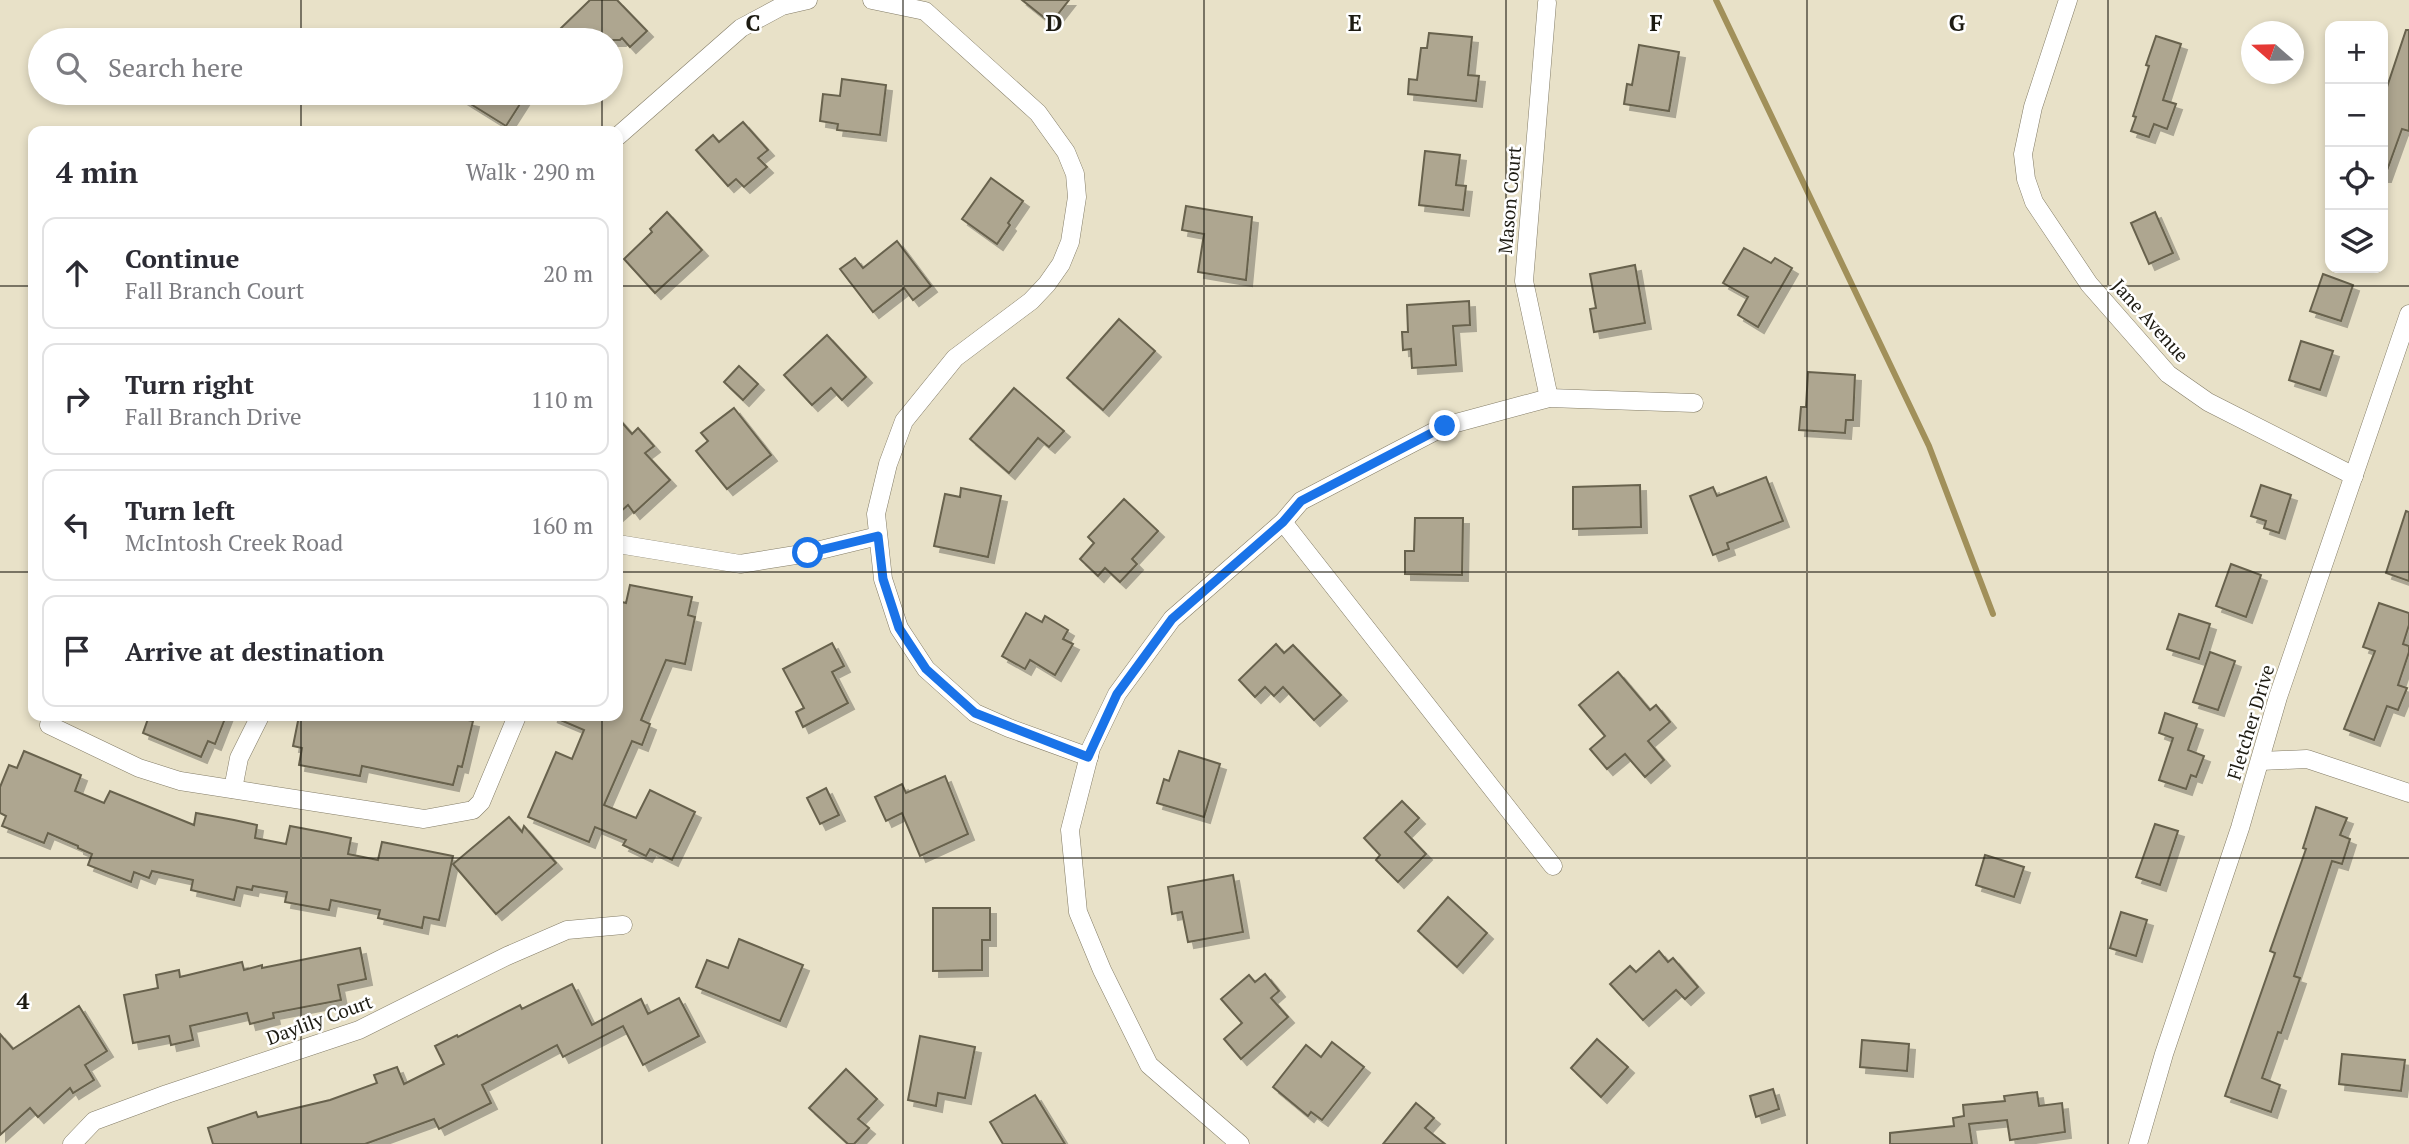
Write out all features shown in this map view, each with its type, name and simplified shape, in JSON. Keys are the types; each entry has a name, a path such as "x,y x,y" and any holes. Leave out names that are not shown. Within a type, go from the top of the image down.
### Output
{"street":[{"path":"623,131 741,28 782,6 808,0"},
{"path":"872,0 928,6 1038,113 1066,152 1075,174 1077,197 1070,242 1047,284 1031,301 955,358 904,421 888,464 876,514 883,579 899,628 926,669 975,713 1088,757"},
{"name":"Jane Avenue","path":"2068,0 2033,107 2023,154 2026,179 2034,202 2089,284 2168,374 2208,402 2354,476"},
{"name":"Mason Court","path":"1547,3 1524,281 1549,398"},
{"name":"Fletcher Drive","path":"2137,1144 2261,761 2278,697 2409,314"},
{"path":"1240,1144 1149,1065 1102,970 1078,912 1070,830 1088,757 1117,694 1172,619 1283,522 1301,501 1445,426 1549,398 1694,403"},
{"path":"1283,522 1553,866"},
{"path":"623,545 740,564 808,553 878,536"},
{"path":"233,789 239,758 258,721"},
{"path":"49,725 139,768 180,780 424,820 473,810 481,802 515,721"},
{"path":"2261,761 2306,759 2409,793"},
{"name":"Daylily Court","path":"72,1144 94,1122 167,1094 359,1030 507,956 567,930 623,925"}],"building":[{"path":"590,0 617,0 647,31 630,47 623,39 623,28 561,28"},
{"path":"1022,0 1069,0 1051,23"},
{"path":"2406,30 2409,30 2409,131 2402,129 2388,168 2388,147 2388,84"},
{"path":"1429,33 1472,37 1468,75 1479,76 1476,101 1408,94 1409,79 1417,80 1421,48 1427,48"},
{"path":"2156,36 2181,44 2163,100 2176,104 2167,129 2154,124 2149,137 2131,131 2149,66 2146,65"},
{"path":"1639,45 1679,52 1669,111 1624,104 1627,84 1632,85"},
{"path":"842,79 886,85 880,135 837,130 838,124 820,121 823,94 840,96"},
{"path":"472,105 519,105 506,126"},
{"path":"743,122 768,150 758,158 767,167 744,187 736,179 728,186 696,150 713,135 719,142"},
{"path":"1425,151 1460,155 1456,185 1466,186 1463,210 1419,205"},
{"path":"991,178 1023,201 997,244 962,219"},
{"path":"1186,206 1252,217 1246,280 1198,272 1204,234 1182,230"},
{"path":"667,212 702,250 655,293 624,259 652,232 650,229"},
{"path":"2155,212 2173,253 2149,264 2131,223"},
{"path":"897,241 931,286 913,300 904,288 873,312 840,269 855,258 863,268"},
{"path":"1744,248 1771,263 1775,258 1792,268 1758,327 1738,315 1748,297 1723,283"},
{"path":"1635,265 1645,323 1594,332 1590,309 1596,308 1590,274"},
{"path":"2323,274 2353,285 2341,321 2310,311"},
{"path":"1469,301 1470,325 1453,326 1456,365 1412,368 1411,349 1403,350 1402,332 1408,332 1407,305"},
{"path":"1119,319 1155,351 1103,410 1067,378"},
{"path":"827,335 866,377 842,400 831,388 812,405 784,375"},
{"path":"2301,341 2333,351 2320,390 2289,380"},
{"path":"739,366 758,384 743,400 724,382"},
{"path":"1808,372 1855,375 1853,420 1846,420 1845,433 1799,430 1801,407 1806,407"},
{"path":"1014,388 1064,431 1049,447 1038,438 1009,473 970,439"},
{"path":"734,408 771,455 727,489 696,451 708,441 701,433"},
{"path":"623,424 632,434 638,428 654,446 645,453 670,480 634,513 628,505 623,510"},
{"path":"1766,477 1783,521 1727,543 1729,549 1713,555 1690,496 1713,487 1717,496"},
{"path":"1640,485 1641,527 1573,529 1573,487"},
{"path":"2261,485 2291,495 2279,533 2264,528 2266,521 2251,516"},
{"path":"961,488 1001,496 988,557 934,546 945,494 960,497"},
{"path":"1124,499 1158,531 1132,559 1137,564 1120,582 1105,568 1098,576 1080,559 1094,543 1088,537"},
{"path":"2406,511 2409,512 2409,581 2386,573"},
{"path":"1415,518 1463,518 1462,575 1405,574 1405,551 1414,551"},
{"path":"2231,564 2261,575 2246,617 2216,606"},
{"path":"630,585 692,597 688,615 695,617 685,664 666,660 641,720 650,724 642,745 632,741 604,805 636,818 650,790 695,812 672,860 650,849 646,856 623,845 626,840 595,827 589,842 528,817 556,752 572,759 584,730 563,721 623,721 623,602 626,603"},
{"path":"2379,603 2409,613 2409,625 2403,644 2409,646 2409,652 2398,685 2407,688 2398,710 2387,706 2374,740 2344,729 2375,651 2363,647"},
{"path":"1026,613 1042,622 1045,616 1068,630 1063,639 1073,644 1055,675 1030,660 1025,669 1002,656"},
{"path":"2179,614 2210,624 2199,659 2167,649"},
{"path":"832,643 844,666 832,672 848,703 803,727 796,712 804,708 783,669"},
{"path":"1276,644 1284,653 1293,645 1341,695 1314,720 1283,687 1274,696 1265,687 1255,697 1239,680"},
{"path":"2210,652 2235,661 2218,710 2193,702"},
{"path":"1618,672 1650,710 1656,705 1670,722 1648,741 1664,760 1645,777 1625,754 1607,769 1590,749 1605,736 1579,705"},
{"path":"2165,713 2197,724 2188,750 2204,756 2196,777 2191,775 2186,789 2159,780 2173,738 2159,733"},
{"path":"147,721 224,721 215,744 208,741 201,757 143,733"},
{"path":"298,721 473,721 462,767 458,766 453,785 362,766 360,776 299,765 302,748 293,746"},
{"path":"24,751 81,775 75,791 104,803 110,791 194,825 196,813 257,825 255,838 286,844 290,826 327,833 351,838 348,854 378,860 382,842 453,856 439,920 424,917 422,928 378,918 380,910 331,900 329,910 285,902 287,892 253,886 252,890 237,887 234,900 191,890 193,880 152,871 149,878 134,872 131,882 88,865 92,854 78,846 48,833 44,843 2,826 6,816 0,813 0,787 9,765 17,768"},
{"path":"1179,751 1220,764 1204,817 1157,803 1164,779 1169,781"},
{"path":"945,776 968,834 920,856 902,813 886,821 875,797 902,784 906,793"},
{"path":"826,788 839,815 820,824 807,798"},
{"path":"1402,801 1419,818 1405,832 1426,854 1398,882 1376,860 1380,855 1364,838"},
{"path":"2316,807 2347,818 2340,835 2350,839 2342,864 2332,861 2294,976 2300,978 2262,1078 2280,1085 2271,1112 2225,1096 2275,953 2270,951 2306,849 2303,848"},
{"path":"509,817 522,832 524,826 556,863 496,914 453,864"},
{"path":"2155,824 2178,831 2160,885 2136,877"},
{"path":"1985,855 2024,867 2014,897 1976,885"},
{"path":"1233,875 1243,932 1188,942 1182,912 1172,914 1168,887"},
{"path":"1448,897 1487,933 1457,967 1418,931"},
{"path":"933,908 990,908 990,940 982,940 982,970 933,971"},
{"path":"2121,912 2147,920 2136,956 2110,948"},
{"path":"739,939 803,965 780,1021 696,987 707,960 728,968"},
{"path":"360,948 366,979 338,985 341,1000 273,1013 274,1018 250,1024 247,1013 190,1026 193,1040 171,1045 169,1036 133,1043 124,995 158,988 156,975 179,970 180,977 242,962 244,970 262,965 262,968"},
{"path":"1659,951 1668,962 1673,958 1698,987 1685,999 1676,990 1643,1020 1610,984 1630,966 1636,972"},
{"path":"1265,974 1279,991 1271,998 1288,1017 1241,1059 1224,1039 1242,1023 1221,999 1249,975 1255,982"},
{"path":"572,984 592,1025 641,999 648,1014 679,998 699,1036 643,1065 623,1026 563,1057 557,1045 482,1085 491,1103 439,1129 434,1119 365,1144 213,1144 208,1128 256,1112 258,1117 330,1100 377,1083 374,1075 397,1067 404,1084 444,1064 435,1046 520,1005 522,1009"},
{"path":"79,1006 107,1051 85,1065 94,1080 73,1093 70,1088 38,1117 30,1108 0,1135 0,1034 13,1049"},
{"path":"920,1036 975,1047 965,1098 938,1093 936,1106 908,1100"},
{"path":"1597,1039 1628,1067 1601,1097 1571,1068"},
{"path":"1862,1040 1909,1044 1907,1071 1860,1067"},
{"path":"1332,1042 1364,1067 1322,1120 1311,1112 1308,1116 1273,1087 1306,1045 1321,1057"},
{"path":"2342,1054 2405,1060 2401,1091 2339,1084"},
{"path":"846,1069 877,1099 858,1119 869,1128 854,1144 848,1144 809,1108"},
{"path":"1773,1089 1779,1109 1756,1117 1750,1096"},
{"path":"2037,1092 2039,1106 2062,1103 2065,1132 2010,1140 2007,1120 1969,1124 1972,1144 1890,1144 1890,1133 1954,1126 1953,1118 1964,1116 1963,1105 2005,1101 2004,1096"},
{"path":"1035,1095 1065,1144 1003,1144 990,1122"},
{"path":"1416,1103 1434,1118 1425,1128 1445,1144 1383,1144"}],"waterway":[{"path":"1716,0 1929,446 1993,614"}],"route":[{"path":"808,553 878,536 883,579 899,628 926,669 975,713 1088,757 1117,694 1172,619 1283,522 1301,501 1445,426"}]}
